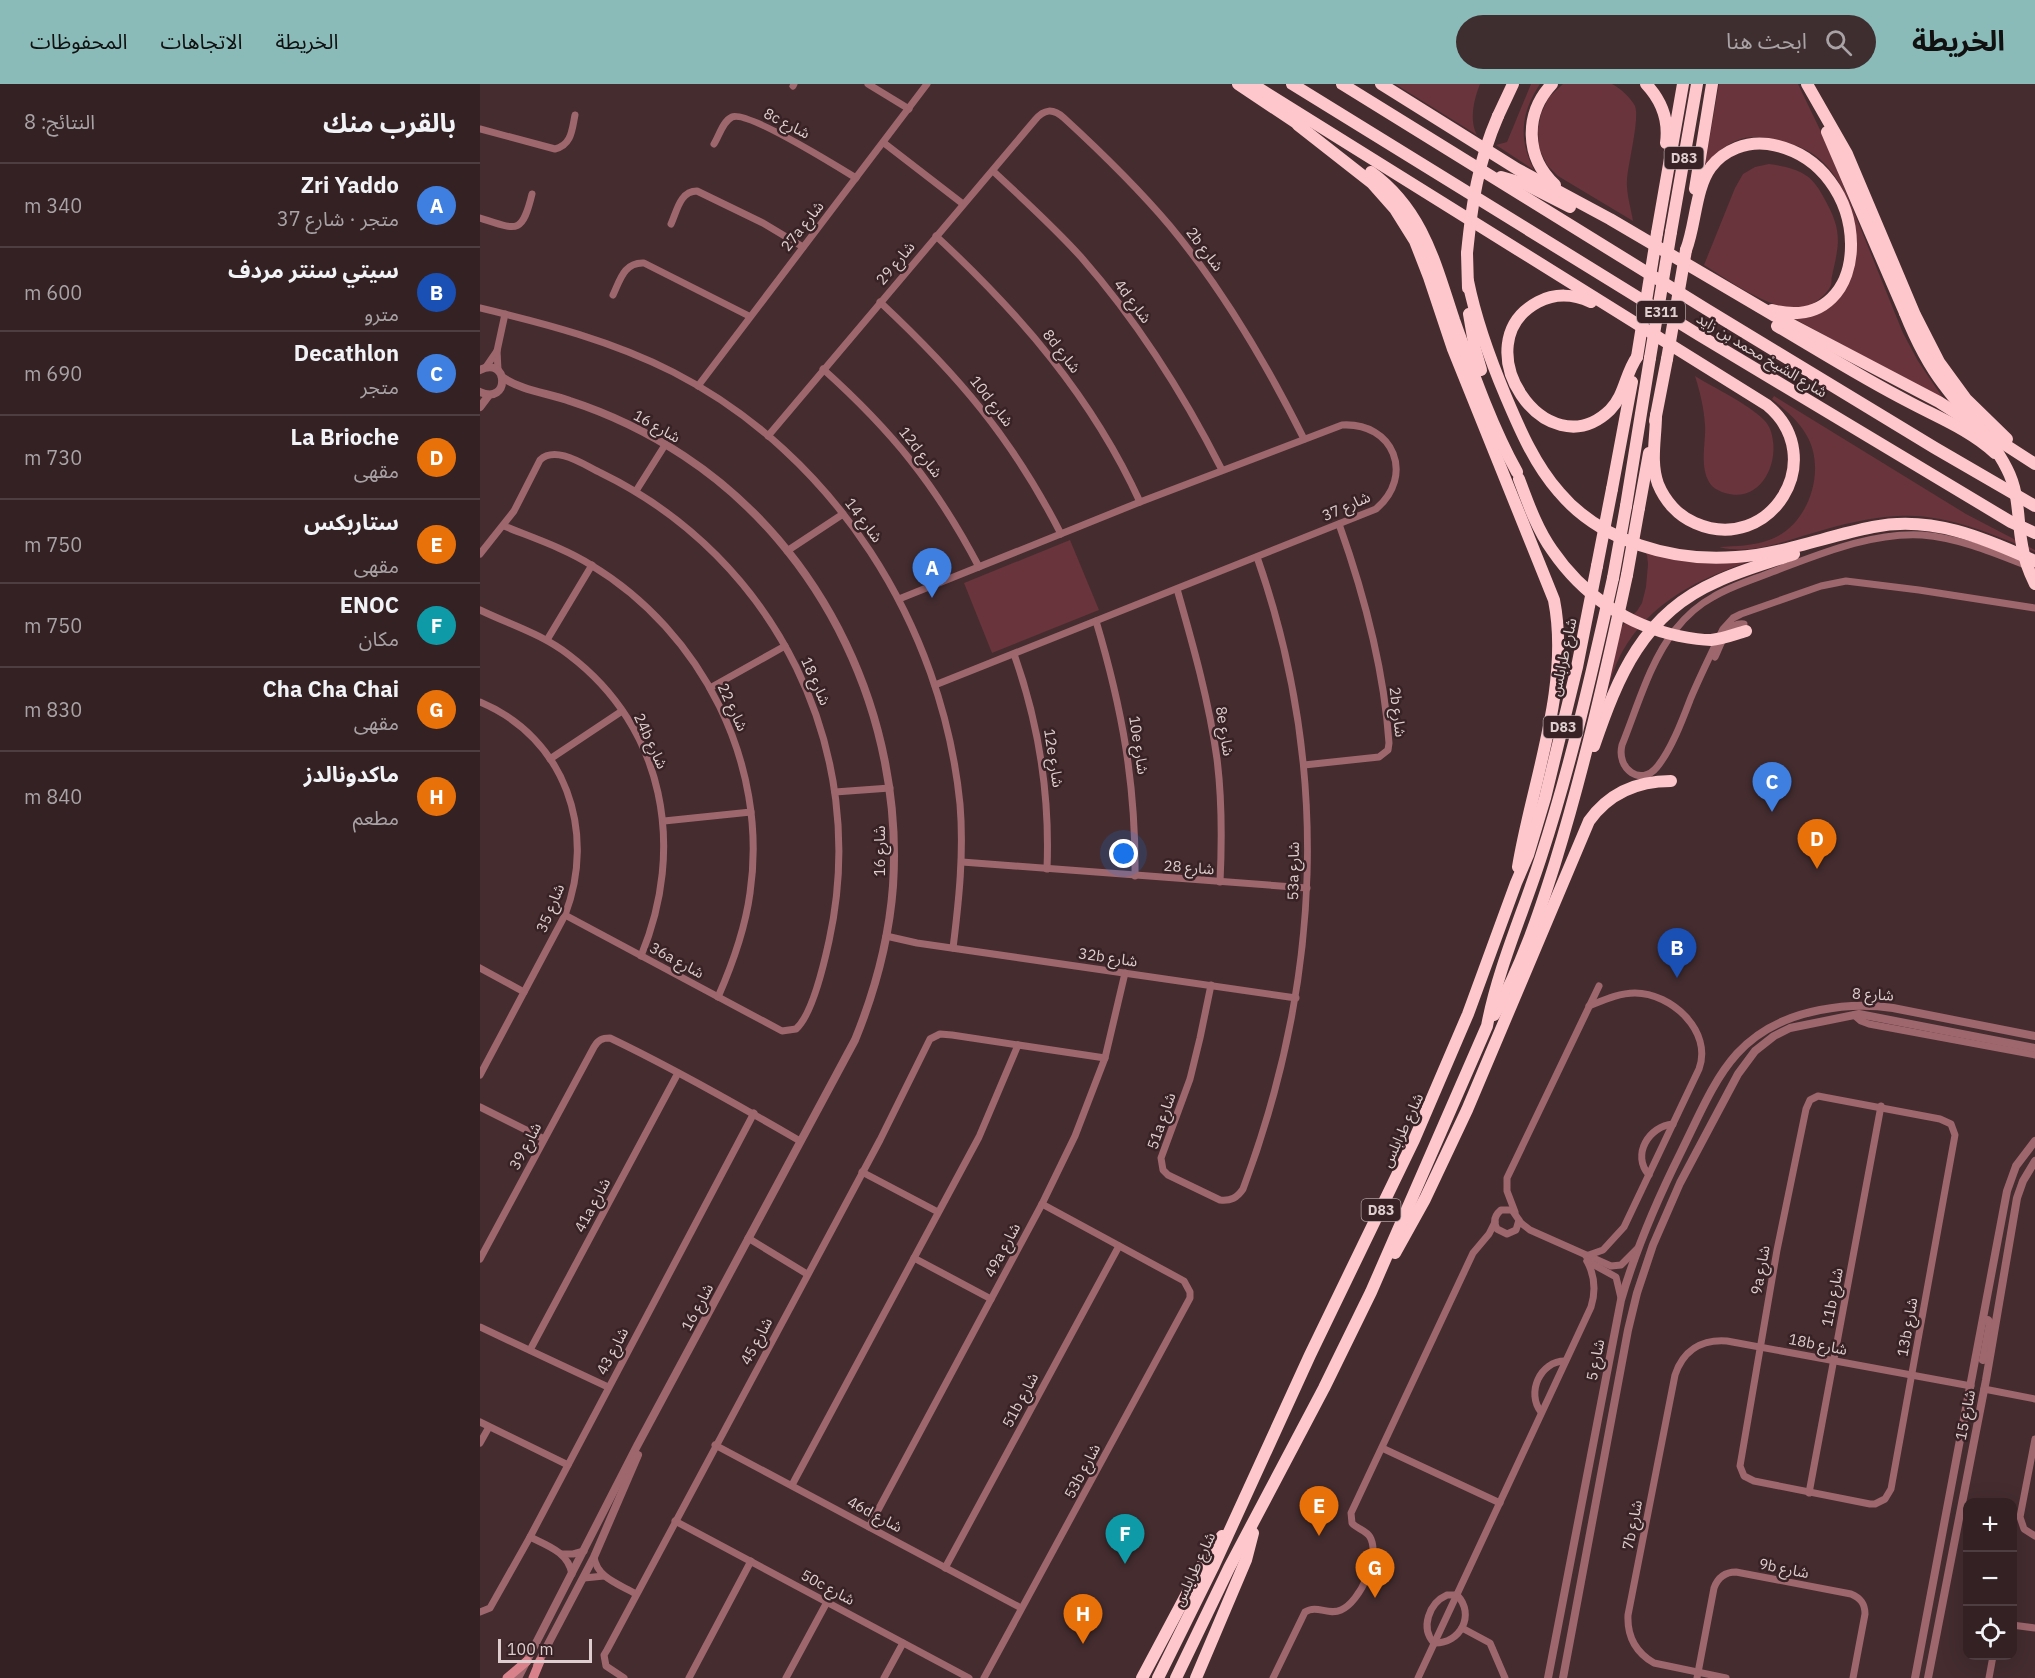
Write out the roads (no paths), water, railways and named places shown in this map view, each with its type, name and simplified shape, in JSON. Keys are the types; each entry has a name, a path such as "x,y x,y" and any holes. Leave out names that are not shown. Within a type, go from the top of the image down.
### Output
{"highway":[{"path":"1238,84 1298,125 1372,183 1395,209 1415,241 1463,375 1554,600 1559,636 1558,672 1515,883"},
{"path":"1252,84 1740,387 1773,410 1786,428 1794,449 1793,475 1786,492 1768,513 1744,526 1717,529 1690,521 1667,501 1658,483 1654,463 1656,415"},
{"name":"شارع الشيخ محمد بن زايد","path":"1292,84 1708,341 2001,516 2035,533"},
{"name":"شارع الشيخ محمد بن زايد","path":"1342,84 1854,399 2035,506"},
{"path":"1381,84 1517,169 1610,219"},
{"path":"1513,84 1484,152 1474,191 1467,253 1469,315 1475,349 1538,526 1551,548 1583,587 1601,602 1637,622 1668,633 1701,639 1718,639 1746,629"},
{"path":"1552,84 1540,99 1532,123 1532,141 1538,163 1554,184 1750,302 1939,402 2035,463"},
{"path":"1646,84 1656,95 1665,117 1667,133 1663,169 1667,181"},
{"name":"D83","path":"1637,357 1683,84"},
{"name":"D83","path":"1633,507 1650,358 1697,84"},
{"path":"1571,812 1627,575 1633,507 1656,415 1667,359 1712,84"},
{"path":"1806,84 1918,343 1952,396 1987,436 2004,463 2016,494 2024,555 2035,584"},
{"path":"1806,84 1838,136 1851,163 1915,315 1939,362 1973,407 2035,463"},
{"path":"1298,125 1329,143 1376,176 1391,189 1415,219 1433,255 1463,345 1499,436 1518,475"},
{"path":"1686,250 1704,180 1714,164 1725,154 1751,144 1766,144 1791,150 1818,167 1838,193 1849,223 1850,255 1842,283 1824,305 1803,314 1782,313 1750,302"},
{"path":"1493,177 1506,178 1525,184 1620,234 1908,402 1972,434 2004,463"},
{"path":"1468,281 1477,320 1494,369 1534,456 1559,493 1589,520 1614,534 1643,546 1700,558 1755,555 1890,524 1930,525 1973,535 2035,561"},
{"path":"1613,310 1602,308 1584,298 1563,295 1550,297 1532,305 1519,319 1510,340 1508,364 1515,386 1522,398 1543,417 1562,424 1586,423 1607,413 1617,402 1637,357"},
{"name":"شارع طرابلس","path":"1158,1678 1414,1140 1468,1014 1515,883 1528,855 1545,798 1577,667 1637,357"},
{"name":"شارع طرابلس","path":"1176,1678 1229,1568 1371,1293 1487,1026 1494,994 1556,809 1591,678 1613,578 1633,507"},
{"path":"1487,1026 1503,997 1546,893 1610,699 1621,675 1644,639 1679,604 1714,582 1805,551 1844,534"},
{"path":"1371,1293 1414,1219 1467,1110 1589,821 1602,805 1619,792 1644,783 1671,781"},
{"path":"1196,1678 1246,1560 1255,1520"},
{"path":"1142,1678 1207,1556 1230,1529"}],"main road":[{"path":"507,1678 527,1661"},
{"path":"531,1678 540,1661"}],"street":[{"path":"868,84 909,109"},
{"name":"27a شارع","path":"698,386 927,84"},
{"name":"شارع 29","path":"768,436 963,204 1035,120 1046,111"},
{"name":"2b شارع","path":"1046,111 1059,113 1102,153 1148,201 1189,250 1245,329 1304,438"},
{"path":"480,129 555,148 566,144 570,139 575,115"},
{"name":"8c شارع","path":"714,144 726,121 742,116 788,138 856,178"},
{"path":"884,143 963,204"},
{"name":"4d شارع","path":"993,171 1053,228 1127,314 1172,379 1222,470"},
{"path":"671,224 682,197 691,191 697,191 763,223 802,247"},
{"path":"480,218 503,226 516,227 525,219 532,194"},
{"name":"8d شارع","path":"936,236 1004,302 1052,359 1093,416 1121,463 1140,502"},
{"path":"613,295 626,268 637,262 644,262 749,316"},
{"name":"10d شارع","path":"880,302 928,347 987,414 1031,478 1061,534"},
{"name":"شارع 14","path":"480,308 606,342 653,362 698,386 734,409 768,436 794,460 841,512 872,554 899,599 918,640 935,685 953,754 962,862 953,948"},
{"path":"480,406 484,393 499,390 500,374 497,351 507,314"},
{"path":"483,368 497,351"},
{"name":"شارع 16","path":"483,368 500,374 524,388 594,410 663,443 730,492 750,510 789,553 828,610 857,666 878,728 889,785 894,855 893,887 885,939 873,992 855,1040 518,1678"},
{"name":"12d شارع","path":"824,369 873,415 917,467 951,515 979,567"},
{"name":"شارع 16","path":"499,390 524,388"},
{"name":"شارع 37","path":"899,599 1140,502 1342,425 1365,427 1384,439 1395,459 1396,482 1385,502 1366,515 935,685"},
{"path":"636,491 663,443"},
{"name":"شارع 18","path":"504,526 544,456 556,453 636,491 681,522 731,570 759,604 785,646 808,692 831,766 838,837 837,893 825,959 815,992 801,1025 789,1032 776,1028"},
{"path":"789,553 841,512"},
{"name":"2b شارع","path":"1304,765 1379,757 1388,750 1381,684 1365,609 1339,524"},
{"path":"480,554 504,526"},
{"name":"شارع 22","path":"504,526 592,565 632,594 662,622 683,647 710,687 725,717 746,779 753,847 751,893 738,946 718,997"},
{"path":"2035,569 1946,539 1906,535 1863,542 1802,561 1733,587 1692,611 1666,642 1622,745 1620,758 1626,769 1632,773 1641,775 1656,768 1687,710 1723,628 1729,621 1741,614 1838,582 1855,582 2035,608"},
{"name":"53a شارع","path":"1245,1183 1275,1095 1296,998 1304,943 1307,888 1304,765 1299,722 1290,670 1272,598 1257,557"},
{"path":"547,640 592,565"},
{"name":"8e شارع","path":"1177,589 1203,683 1217,760 1220,806 1220,882"},
{"name":"24b شارع","path":"480,610 547,640 590,673 609,692 646,754 660,799 665,845 661,892 656,915 641,956"},
{"name":"10e شارع","path":"1096,621 1117,694 1129,756 1135,819 1135,876"},
{"path":"1687,710 1730,627 1736,624 1746,629"},
{"path":"710,687 785,646"},
{"name":"12e شارع","path":"1014,654 1032,710 1040,745 1047,817 1047,869"},
{"name":"شارع 35","path":"480,702 505,715 522,728 550,759 567,789 573,806 578,840 577,873 565,915 480,1075"},
{"path":"550,759 622,711"},
{"path":"835,792 889,785"},
{"path":"664,821 751,812"},
{"name":"شارع 28","path":"962,862 1307,888"},
{"name":"36a شارع","path":"565,915 776,1028"},
{"name":"32b شارع","path":"885,939 1296,998"},
{"path":"480,968 524,992"},
{"name":"49a شارع","path":"869,1527 1042,1204 1079,1128 1105,1058 1125,973"},
{"name":"51a شارع","path":"1211,985 1195,1058 1182,1102 1161,1158 1161,1164 1168,1175 1220,1200 1234,1199 1239,1195 1245,1183"},
{"path":"1599,986 1506,1182 1507,1191 1519,1220 1530,1230 1587,1259 1616,1277 1621,1300"},
{"path":"1587,1259 1605,1248 1624,1227 1702,1058 1700,1042 1690,1022 1670,1003 1657,997 1642,994 1619,995 1589,1006"},
{"name":"شارع 8","path":"1726,1067 1740,1050 1768,1027 1795,1015 1845,1005 1893,1008 2035,1036"},
{"path":"1854,1015 1869,1024 2035,1055"},
{"name":"شارع 8","path":"1737,1074 1755,1051 1783,1031 1854,1015 1877,1017 2035,1048"},
{"name":"شارع 45","path":"624,1678 606,1666 604,1655 885,1129 926,1044 934,1036 952,1035 1018,1045"},
{"name":"شارع 39","path":"480,1259 598,1041 610,1038 678,1073"},
{"path":"792,1485 979,1137 1018,1045 1105,1058"},
{"name":"شارع 5","path":"1548,1678 1621,1300 1639,1247 1664,1187 1706,1101 1726,1067"},
{"path":"678,1073 801,1139"},
{"name":"41a شارع","path":"530,1350 678,1073"},
{"name":"شارع 5","path":"1563,1678 1632,1311 1661,1225 1737,1074"},
{"name":"9a شارع","path":"1809,1493 1749,1479 1741,1471 1740,1460 1779,1239 1807,1104 1814,1097 1823,1096 1881,1106"},
{"name":"13b شارع","path":"1809,1493 1875,1504 1885,1499 1891,1489 1955,1142 1954,1129 1946,1120 1881,1106"},
{"name":"11b شارع","path":"1809,1493 1881,1106"},
{"path":"480,1107 543,1139"},
{"name":"شارع 43","path":"480,1612 490,1608 495,1601 754,1113"},
{"path":"1649,1174 1643,1165 1642,1152 1645,1142 1656,1129 1672,1124"},
{"name":"شارع 15","path":"1915,1678 2007,1191 2020,1158 2035,1141"},
{"name":"شارع 15","path":"1928,1678 1985,1385 2017,1198 2023,1181 2035,1161"},
{"path":"862,1172 938,1212"},
{"path":"1661,1225 1661,1216 1671,1194 1664,1187"},
{"path":"1273,1678 1305,1612 1314,1608 1332,1612 1342,1610 1358,1593 1366,1579 1372,1557 1372,1540 1354,1526 1350,1517 1473,1253 1487,1237 1501,1210 1507,1191"},
{"path":"1042,1204 1119,1246"},
{"path":"1501,1210 1508,1209 1515,1212"},
{"path":"1513,1232 1518,1227 1519,1220"},
{"path":"1495,1222 1497,1229 1504,1233"},
{"path":"1487,1237 1513,1232 1529,1234 1587,1259 1613,1267 1620,1265 1639,1247"},
{"path":"747,1241 807,1274"},
{"name":"53b شارع","path":"984,1678 1187,1304 1190,1292 1184,1281 1119,1246"},
{"name":"51b شارع","path":"945,1568 1119,1246"},
{"path":"1605,1248 1605,1264"},
{"path":"914,1258 991,1299"},
{"path":"1418,1678 1591,1306 1594,1283 1587,1259"},
{"path":"1594,1283 1598,1277 1609,1272"},
{"path":"1983,1321 1988,1320 1989,1323 1982,1371 1985,1385 2035,1399"},
{"path":"480,1327 608,1387"},
{"name":"18b شارع","path":"1675,1375 1682,1359 1694,1347 1718,1340 1971,1386"},
{"path":"1541,1412 1536,1405 1535,1395 1538,1380 1543,1371 1553,1364 1565,1361"},
{"name":"7b شارع","path":"1675,1375 1628,1623 1635,1647 1646,1659 1661,1666 1697,1676"},
{"path":"480,1422 568,1465"},
{"path":"480,1443 489,1426"},
{"name":"شارع 16","path":"540,1661 594,1557 639,1454 645,1434"},
{"path":"2035,1439 2020,1512 2022,1526 2027,1533 2035,1536"},
{"name":"46d شارع","path":"715,1445 1021,1608"},
{"path":"1382,1448 1500,1503"},
{"name":"50c شارع","path":"675,1521 969,1678"},
{"path":"530,1537 562,1554 569,1563 572,1574"},
{"path":"562,1554 584,1551"},
{"path":"594,1557 596,1565 604,1576 636,1594"},
{"path":"689,1678 752,1561"},
{"name":"9b شارع","path":"1697,1676 1716,1582 1725,1574 1736,1572 1851,1594 1861,1599 1865,1614 1853,1678"},
{"path":"584,1578 604,1576"},
{"path":"1434,1643 1450,1640 1462,1628 1466,1613 1457,1595"},
{"path":"1434,1643 1427,1629 1430,1613 1443,1597 1457,1595"},
{"path":"786,1678 827,1602"},
{"path":"2017,1626 2035,1628"},
{"path":"1462,1628 1490,1643 1505,1678"},
{"path":"884,1678 903,1643"},
{"path":"1989,1678 1992,1660"},
{"path":"1697,1676 1726,1678"}],"place":[{"name":"Zri Yaddo","path":"932,598"},
{"name":"Decathlon","path":"1772,812"},
{"name":"La Brioche","path":"1817,869"},
{"name":"سيتي سنتر مردف","path":"1677,978"},
{"name":"ستاربكس","path":"1319,1536"},
{"name":"ENOC","path":"1125,1564"},
{"name":"Cha Cha Chai","path":"1375,1598"},
{"name":"ماكدونالدز","path":"1083,1644"}]}
